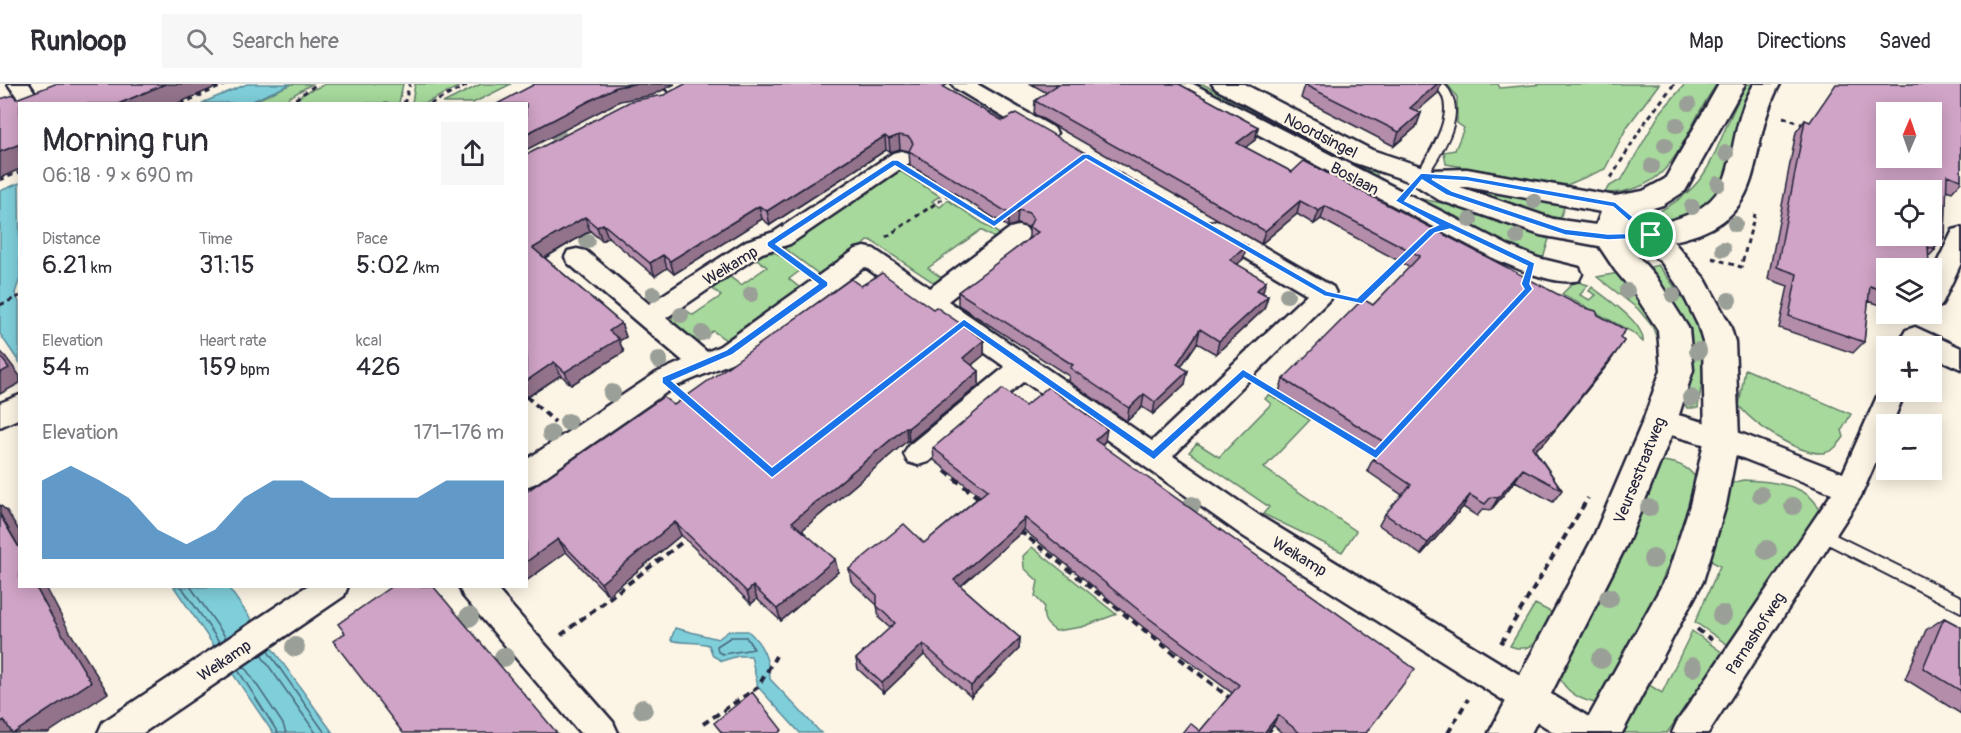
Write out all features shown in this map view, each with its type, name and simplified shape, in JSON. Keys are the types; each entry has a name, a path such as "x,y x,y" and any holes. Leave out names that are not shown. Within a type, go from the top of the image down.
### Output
{"street":[{"path":"0,89 13,84"},
{"path":"18,84 32,102"},
{"path":"962,84 1066,144"},
{"name":"Boslaan","path":"1178,84 1449,226 1532,265 1570,274"},
{"name":"Noordsingel","path":"1225,84 1362,156 1421,176 1467,178 1612,221 1651,235"},
{"path":"1612,221 1675,185 1732,84"},
{"path":"1600,733 1684,580 1708,504 1722,438 1719,404 1719,342 1714,325 1688,278 1672,256 1651,235 1705,220 1732,197 1762,96"},
{"name":"Weikamp","path":"650,316 754,247 782,238 898,160"},
{"path":"1399,201 1421,176"},
{"path":"1154,456 1324,293 1199,220"},
{"name":"Veursestraatweg","path":"1509,733 1610,542 1660,422 1677,370 1673,329 1612,221"},
{"path":"932,300 1017,235"},
{"path":"1942,278 1961,236"},
{"name":"Weikamp","path":"528,474 665,380 729,353 865,255 1253,527 1585,733"},
{"path":"578,257 704,364"},
{"path":"1942,352 1961,359"},
{"path":"919,453 1024,366"},
{"name":"Parnashofweg","path":"1689,733 1851,488 1888,402"},
{"path":"0,416 18,406"},
{"path":"1660,422 1722,438 1851,488"},
{"name":"Weikamp","path":"116,733 330,588"},
{"path":"476,588 601,733"}],"lane":[{"path":"1421,176 1452,113 1449,100 1438,84"},
{"path":"1821,534 1961,605"}],"path":[{"path":"186,102 227,84"},
{"path":"291,102 316,84"},
{"path":"405,102 410,84"},
{"path":"434,102 471,84"},
{"path":"657,84 674,96"},
{"path":"1762,96 1812,128"},
{"path":"898,160 948,195 1017,235"},
{"path":"0,180 18,173"},
{"path":"913,218 948,195"},
{"path":"1324,293 1359,302 1432,231 1449,226"},
{"path":"0,305 18,297"},
{"path":"1243,373 1376,455 1384,446"},
{"path":"919,453 986,504"},
{"path":"1448,733 1593,490"},
{"path":"1014,526 1237,703"},
{"path":"534,656 696,532"},
{"path":"703,724 758,687 776,656"},
{"path":"1265,726 1274,733"}],"green space":[{"path":"291,84 312,84 284,102 252,102"},
{"path":"326,84 403,84 399,102 293,102 304,93"},
{"path":"415,84 464,84 428,102 412,102"},
{"path":"481,84 511,84 475,102 445,102"},
{"path":"1188,84 1203,84 1316,145 1377,173 1377,178 1372,180"},
{"path":"1447,84 1498,84 1500,88 1543,84 1659,84 1627,127 1605,169 1567,185 1446,164 1444,152 1455,150 1464,128 1457,123 1457,97"},
{"path":"1685,84 1717,84 1675,156 1663,171 1648,183 1629,190 1605,193 1608,187 1622,179 1660,113"},
{"path":"1747,84 1755,84 1725,187 1702,208 1683,217 1653,226 1643,219 1669,206 1687,193 1701,178"},
{"path":"900,171 940,196 932,201 940,207 948,200 1001,235 996,239 981,230 928,268 943,279 936,284 870,240 820,275 783,247"},
{"path":"1454,184 1566,201 1560,219"},
{"path":"1421,199 1442,203 1549,239 1542,262 1456,224 1460,218 1417,203"},
{"path":"758,252 776,253 801,270 789,279 800,288 726,340 713,331 696,343 671,322 674,309 679,305 693,315 721,296 708,285 726,274 741,285 767,267 753,256"},
{"path":"1658,265 1686,303 1701,336 1705,361 1698,408 1687,408 1681,399 1689,357 1684,328 1669,303 1643,269"},
{"path":"1618,273 1661,325 1659,343 1652,326 1638,309 1597,277"},
{"path":"1578,282 1588,285 1580,295 1590,300 1596,295 1589,291 1592,287 1624,312 1638,327 1643,342 1632,332 1562,294 1572,284"},
{"path":"1745,369 1851,414 1842,430 1844,437 1838,445 1823,453 1801,449 1755,422 1739,406"},
{"path":"1269,394 1310,420 1264,468 1356,531 1342,552 1263,514 1269,507 1189,452 1197,443 1219,457 1271,404 1265,399"},
{"path":"1661,461 1683,467 1692,473 1698,483 1679,540 1648,613 1603,697 1595,703 1587,701 1574,695 1564,686 1555,666 1654,463"},
{"path":"1743,480 1790,486 1810,497 1817,505 1821,515 1728,645 1695,622 1720,566 1700,555 1720,492 1732,483"},
{"path":"1032,547 1117,614 1082,627 1056,631 1052,628 1044,618 1044,606 1035,596 1038,581 1024,568 1023,556"},
{"path":"1535,604 1555,614 1548,628 1533,645 1526,648 1510,646"},
{"path":"1692,631 1723,653 1667,733 1615,733 1643,681 1662,693"}],"water":[{"path":"247,84 291,84 250,102 204,102"},
{"path":"18,183 18,284 15,293 18,300 18,361 0,334 0,191"},
{"path":"175,588 229,588 333,733 273,733"},
{"path":"675,628 718,639 729,631 748,631 764,652 770,679 821,733 800,733 758,687 751,656 738,656 722,661 713,656 709,645 671,640"}],"building":[{"path":"55,84 165,84 123,102 18,102 18,145 0,152 0,99 14,95 16,99"},
{"path":"535,84 634,84 616,87 528,133 528,102 501,102"},
{"path":"685,84 948,84 943,87 1003,121 1016,113 1247,246 1230,260 1266,281 1257,290 1268,296 1219,341 1200,329 1177,364 1188,371 1155,402 1144,394 1129,408 1070,368 1073,365 958,292 1038,232 1029,227 1033,219 1029,213 1018,210 1008,213 909,151 913,143 909,137 899,135 889,139 885,136 767,211 759,206 670,261 663,255 650,263 603,224 597,227 585,217 533,248 621,323 609,331 619,339 565,372 554,362 528,380 528,154 631,101 664,95"},
{"path":"1055,84 1179,84 1258,127 1237,143 1292,172 1304,161 1582,307 1596,311 1598,315 1626,330 1620,337 1624,341 1617,351 1555,429 1532,447 1562,490 1523,469 1498,498 1491,497 1485,504 1470,495 1428,543 1385,514 1411,485 1373,459 1387,444 1283,379 1363,299 1373,305 1420,256 1325,206 1319,211 1300,201 1265,231 1035,101 1057,85"},
{"path":"1306,84 1437,84 1410,108 1421,113 1399,132"},
{"path":"1836,84 1961,84 1961,180 1947,175 1945,237 1942,236 1942,180 1876,180 1876,246 1935,246 1935,250 1928,247 1929,258 1876,258 1876,288 1870,286 1864,342 1789,316 1797,274 1777,267 1805,120 1810,122"},
{"path":"882,273 933,309 936,307 984,340 963,358 979,371 908,428 906,427 792,522 835,559 777,609 753,586 747,592 675,522 601,583 558,539 528,561 528,491 663,397 674,405 851,279 861,286"},
{"path":"0,356 9,368 0,373"},
{"path":"1048,387 1107,429 1095,440 1415,669 1366,733 1300,733 1278,715 1264,733 1182,733 1190,723 1200,731 1239,685 1146,616 1025,518 954,580 1020,638 971,686 923,644 882,683 856,659 895,623 877,606 877,595 849,569 904,524 924,543 988,490 933,448 1003,389 1025,406"},
{"path":"0,515 18,546 18,588 36,588 91,682 14,733 4,720 0,723"},
{"path":"389,588 435,588 557,733 403,733 333,641 345,633 338,624"},
{"path":"1944,618 1961,627 1961,691 1923,668"},
{"path":"752,692 782,730 778,733 722,733 714,723"}],"route":[{"path":"1651,235 1608,237 1565,232 1449,193 1421,176 1399,201 1449,226 1437,228 1432,231 1359,302 1324,293 1086,156 994,224 895,162 770,244 825,284 729,353 665,380 772,473 964,322 1154,456 1243,373 1376,455 1529,289 1525,284 1532,265 1399,201 1421,176 1467,178 1615,205 1651,235"}]}
